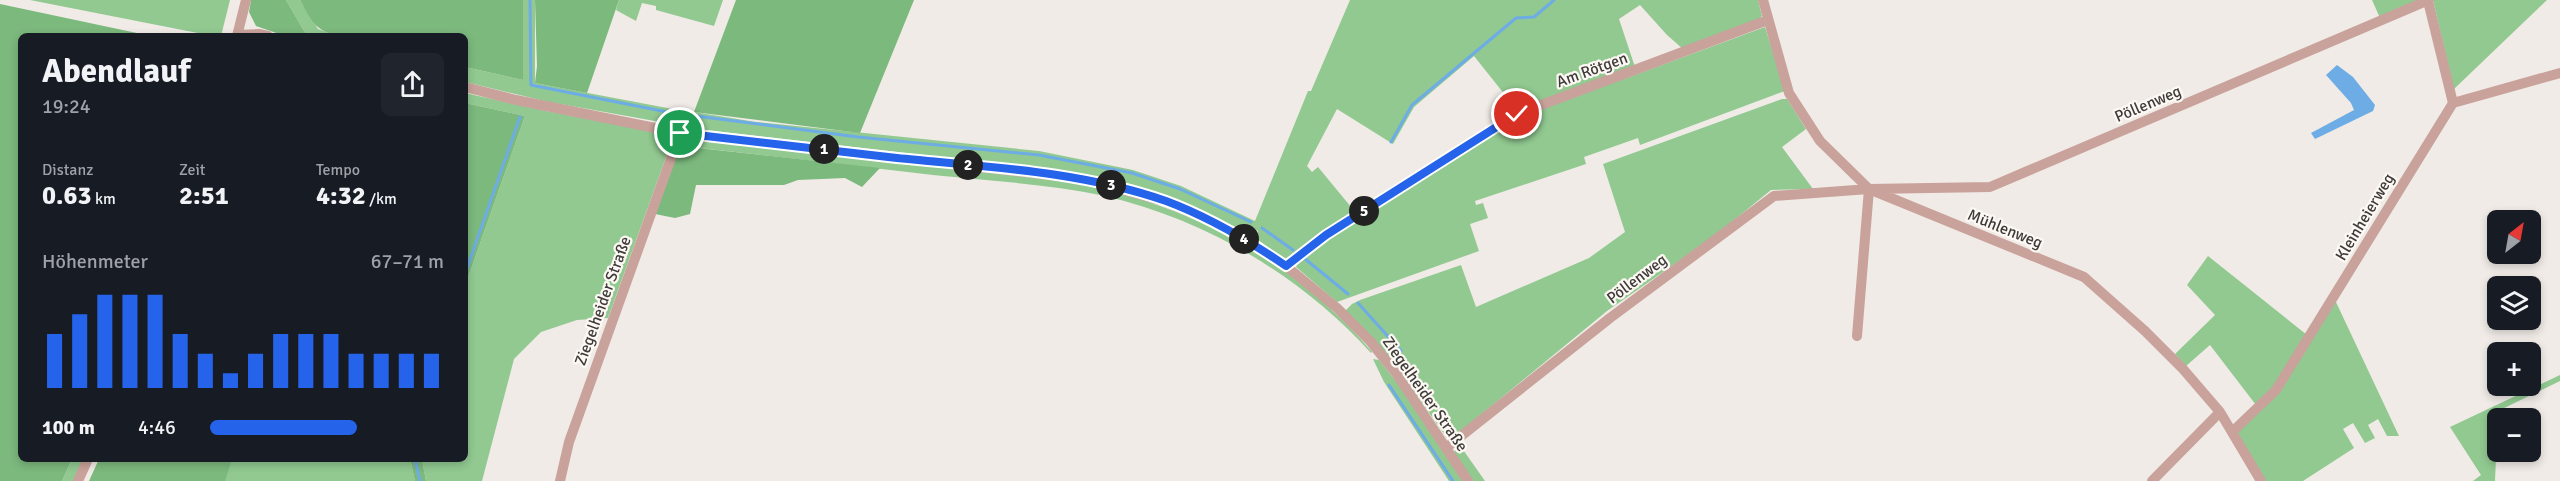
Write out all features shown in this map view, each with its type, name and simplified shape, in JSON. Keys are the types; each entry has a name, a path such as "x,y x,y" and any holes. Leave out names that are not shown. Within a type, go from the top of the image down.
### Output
{"street":[{"path":"238,33 246,0"},
{"name":"Mühlenweg","path":"1763,0 1790,93 1820,141 1869,189 2084,277 2145,331 2220,412 2261,481"},
{"path":"2429,0 2453,103 2560,73"},
{"name":"Pöllenweg","path":"1446,448 1610,318 1774,196 1869,189 1990,187 2429,0"},
{"name":"Am Rötgen","path":"1286,266 1326,235 1517,114 1768,20"},
{"name":"Ziegelheider Straße","path":"468,88 519,101 680,133 1017,170 1108,184 1166,202 1210,220 1245,239 1286,266 1336,308 1370,341 1396,374 1468,481"},
{"name":"Kleinheierweg","path":"2232,432 2276,390 2453,103"},
{"name":"Ziegelheider Straße","path":"560,481 569,442 680,133"},
{"path":"1857,336 1869,189"},
{"path":"2152,481 2220,412"},
{"path":"78,481 87,462"}],"green space":[{"path":"30,0 230,0 222,33 198,33"},
{"path":"251,0 286,0 305,33 276,33 256,26 249,12"},
{"path":"286,0 300,0 318,29 329,33 305,33"},
{"path":"300,0 523,0 523,80 468,68 468,33 328,33 319,28"},
{"path":"523,0 535,0 535,83 683,111 680,123 677,125 549,102 468,83 468,68 523,80"},
{"path":"535,0 619,0 587,93 535,83 537,66"},
{"path":"619,0 723,0 714,26 656,10 656,6 642,3 636,21 616,10"},
{"path":"736,0 914,0 860,133 694,112"},
{"path":"1350,0 1758,0 1762,16 1683,49 1640,5 1619,19 1635,67 1517,110 1474,56 1414,107 1393,144 1337,109 1307,166 1312,172 1318,167 1356,213 1285,260 1257,239 1258,231 1253,228 1247,232 1173,200 1120,182 1021,166 697,129 692,125 694,112 756,122 1039,151 1133,170 1181,186 1255,221 1308,91 1311,91"},
{"path":"2372,0 2421,0 2380,18"},
{"path":"2433,0 2547,0 2454,89"},
{"path":"0,4 137,33 18,33 18,462 71,462 62,481 0,481"},
{"path":"1765,27 1785,91 1640,145 1638,138 1584,157 1586,164 1475,201 1476,205 1483,203 1488,218 1470,224 1479,251 1337,302 1296,267 1300,258 1515,119"},
{"path":"468,94 663,133 671,138 670,146 608,318 577,320 541,332 514,359 482,481 426,481 423,462 468,462 468,278 525,116 468,104"},
{"path":"1787,99 1806,129 1782,147 1813,189 1771,190 1712,238 1607,311 1455,436 1446,437 1397,367 1345,311 1360,300 1461,265 1476,307 1589,258 1625,232 1603,164"},
{"path":"468,104 525,116 468,278"},
{"path":"691,137 1075,183 1119,193 1200,222 1238,241 1309,290 1372,352 1314,299 1283,276 1216,236 1143,206 1105,196 1041,186 680,146 682,142"},
{"path":"680,146 880,168 862,187 845,178 798,180 784,185 696,185 690,214 675,218 655,214"},
{"path":"2208,256 2307,335 2274,386 2256,405 2210,345 2186,366 2175,354 2215,315 2187,285"},
{"path":"2335,300 2399,436 2387,436 2378,419 2368,425 2375,438 2365,443 2353,423 2343,429 2354,448 2303,481 2265,481 2237,433 2278,390"},
{"path":"1373,359 1379,360 1400,386 1463,481 1449,481 1384,382"},
{"path":"2560,375 2560,381 2541,390 2541,384"},
{"path":"2516,396 2529,396 2504,408 2490,408"},
{"path":"2487,410 2487,462 2496,462 2495,481 2473,481 2481,475 2450,427"},
{"path":"1459,444 1485,481 1473,481 1454,452"},
{"path":"71,462 84,462 76,481 62,481"},
{"path":"98,462 231,462 225,481 89,481"},
{"path":"115,462 411,462 415,481 129,481"},
{"path":"411,462 423,462 426,481 415,481"}],"water":[{"path":"2337,65 2353,77 2375,105 2373,111 2315,139 2311,133 2354,110 2351,103 2326,75"}],"waterway":[{"path":"530,0 531,85 677,114"},
{"path":"1391,142 1412,105 1516,18 1534,17 1554,0"},
{"path":"696,116 858,137 1039,155 1132,173 1180,189 1251,222"},
{"path":"468,265 520,117"},
{"path":"1262,228 1293,250"},
{"path":"1304,258 1348,294"},
{"path":"1358,303 1401,351"},
{"path":"1389,385 1453,481"},
{"path":"416,462 420,481"}],"route":[{"path":"680,133 1017,170 1108,184 1166,202 1210,220 1245,239 1286,266 1326,235 1517,114"}]}
